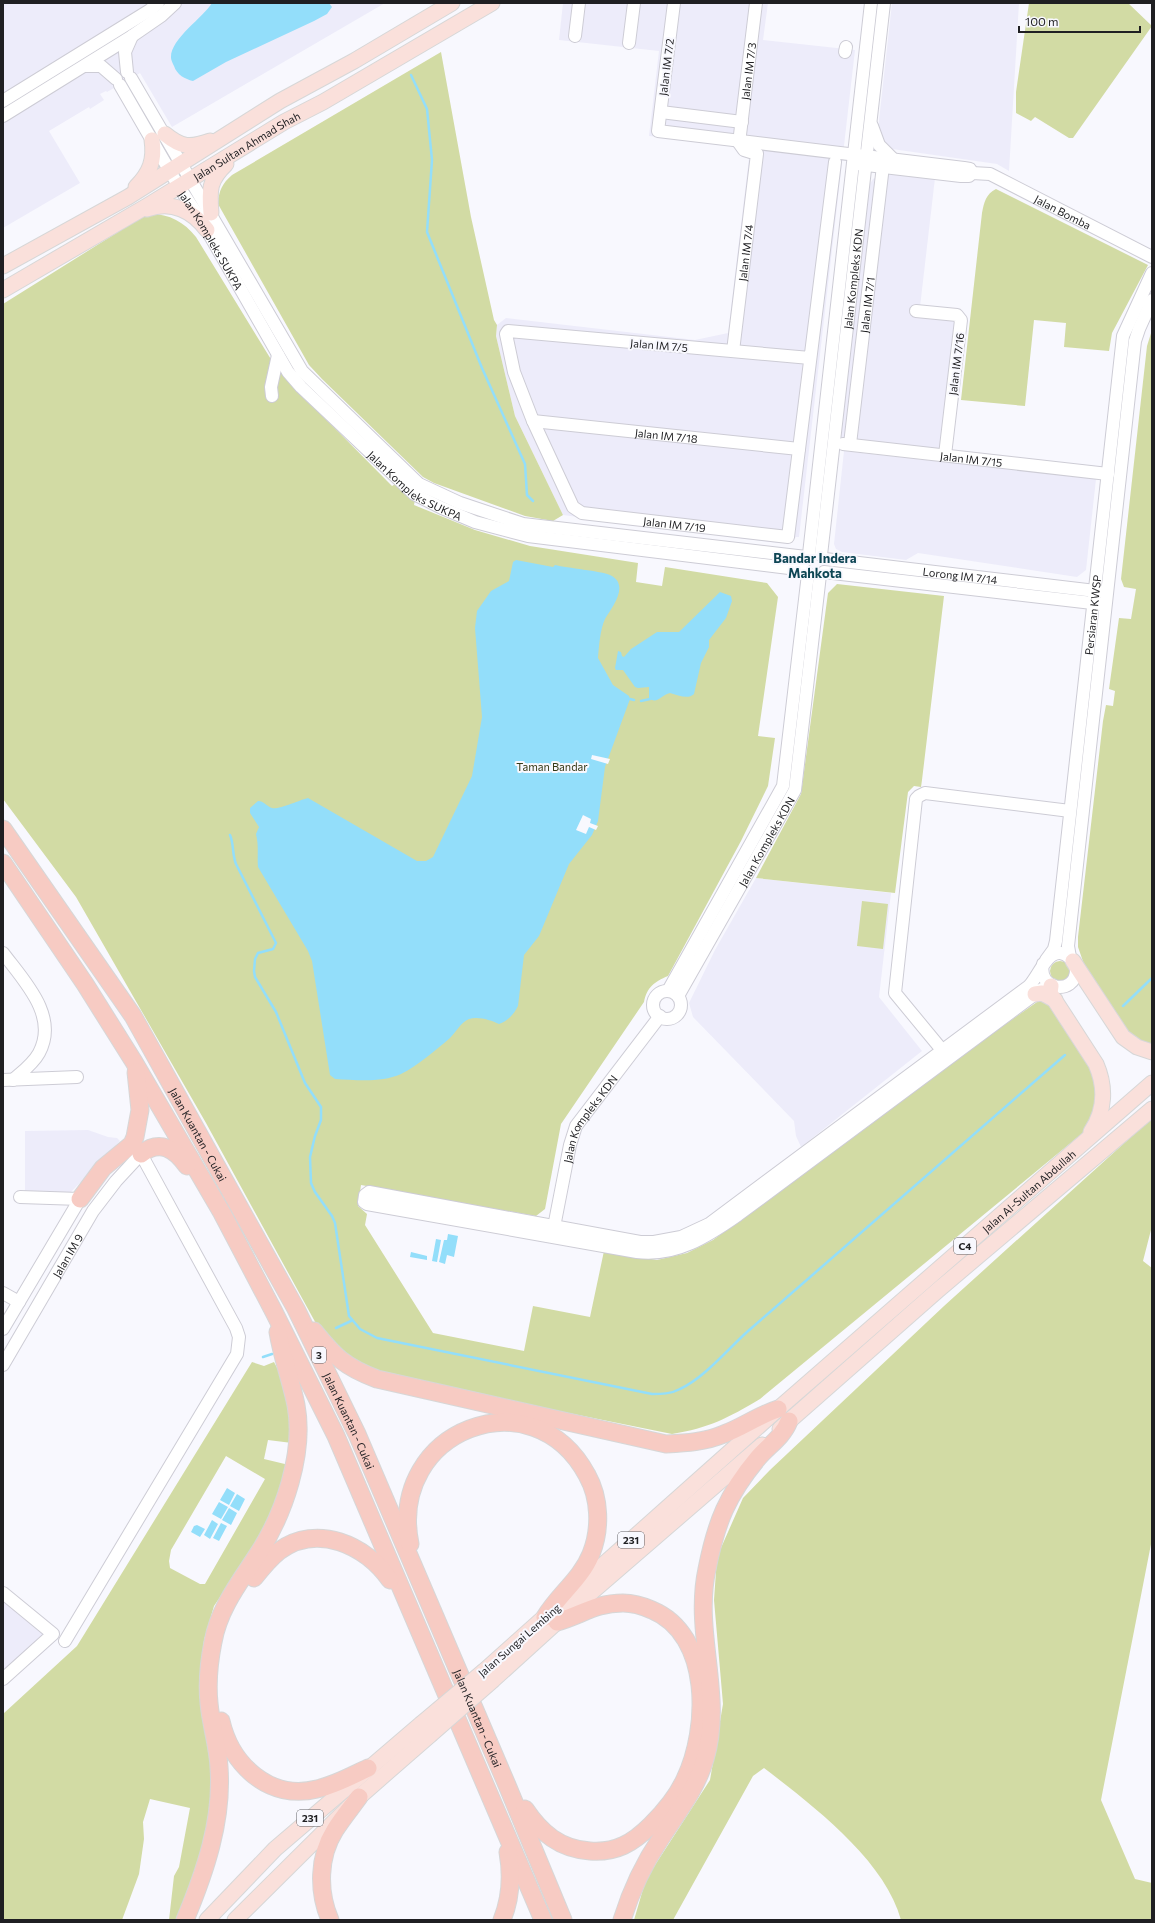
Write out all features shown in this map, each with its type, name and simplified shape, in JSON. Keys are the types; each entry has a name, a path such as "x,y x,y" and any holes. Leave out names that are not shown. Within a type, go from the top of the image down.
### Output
{"highway":[{"name":"Jalan Kuantan - Cukai","path":"3,829 134,1016 296,1309 357,1434 563,1920"},
{"name":"Jalan Kuantan - Cukai","path":"3,863 85,984 134,1062 222,1213 274,1312 336,1436 543,1920"},
{"path":"80,1199 103,1168 132,1144 140,1110 134,1062"},
{"path":"141,1154 155,1146 161,1146 173,1152 186,1164 222,1213"},
{"path":"296,1309 337,1358 354,1370 377,1379 642,1440 666,1444 690,1443 709,1439 783,1415 785,1429 759,1457 733,1491 720,1519 706,1571 703,1599 703,1631 712,1706 710,1735 705,1760 688,1796 660,1838 634,1887 622,1920"},
{"path":"185,1920 198,1888 211,1844 218,1808 219,1768 209,1702 208,1670 213,1640 222,1612 237,1584 258,1555 276,1524 287,1495 294,1464 297,1434 296,1406 282,1354 274,1312"},
{"path":"415,1570 408,1533 407,1512 410,1495 423,1464 434,1451 448,1440 464,1431 490,1424 506,1422 524,1425 547,1433 569,1449 583,1467 592,1485 598,1506 597,1533 591,1554 578,1576 552,1606 551,1620 592,1607 624,1603 643,1607 663,1615 676,1625 695,1657 700,1684 701,1716 691,1764 675,1798 660,1817 631,1843 621,1848 602,1852 584,1851 567,1847 552,1839 536,1826 507,1785"},
{"path":"368,1768 335,1784 315,1790 297,1791 279,1789 260,1781 246,1769 234,1755 226,1741 216,1702 216,1679 225,1627 234,1607 266,1563 279,1551 293,1543 306,1539 320,1538 343,1542 358,1549 373,1559 383,1570 407,1605"},
{"path":"330,1920 323,1904 321,1879 324,1855 334,1831 359,1797"},
{"path":"502,1920 510,1890 510,1862 506,1834"}],"main road":[{"name":"Jalan Sultan Ahmad Shah","path":"3,266 128,197 280,102 354,61 452,3"},
{"name":"Jalan Sultan Ahmad Shah","path":"3,290 242,150 284,122 330,98 492,3"},
{"path":"128,197 148,172 153,161 159,137 191,146 228,134"},
{"path":"211,213 209,190 213,179 219,171 242,150"},
{"path":"134,214 155,207 174,207 195,216 207,230"},
{"path":"1072,959 1124,1037 1137,1047 1152,1052"},
{"path":"1050,985 1050,992 1096,1064 1101,1077 1103,1094 1101,1112 1095,1126 1081,1146"},
{"path":"1035,994 1042,993 1055,1000"},
{"name":"Jalan Al-Sultan Abdullah","path":"783,1415 1152,1083"},
{"name":"Jalan Al-Sultan Abdullah","path":"783,1415 956,1274 1152,1109"},
{"name":"Jalan Sungai Lembing","path":"235,1920 426,1730 783,1415"},
{"name":"Jalan Sungai Lembing","path":"207,1920 275,1849 368,1768 426,1730"}],"street":[{"path":"3,101 150,10 158,3"},
{"path":"3,116 86,66 132,36 161,16 175,3"},
{"path":"575,36 579,3"},
{"path":"629,42 634,3"},
{"name":"Jalan IM 7/2","path":"658,131 674,3"},
{"name":"Jalan IM 7/3","path":"740,140 756,3"},
{"name":"Jalan Kompleks KDN","path":"815,556 835,442 860,159 871,3"},
{"name":"Jalan Kompleks KDN","path":"815,556 860,159 870,121 884,3"},
{"path":"132,36 125,52 129,75 159,137"},
{"path":"86,66 101,66 118,82 159,137"},
{"path":"661,112 742,122"},
{"path":"870,121 887,162"},
{"name":"Jalan Bomba","path":"658,131 740,140 860,159 967,168 972,173 994,176 1152,257"},
{"name":"Jalan Kompleks SUKPA","path":"159,137 185,183 207,230 288,372 301,387 420,498 475,522 528,536 814,573"},
{"name":"Jalan IM 7/4","path":"734,351 757,154 744,150 740,146 740,140"},
{"path":"810,358 835,162"},
{"name":"Jalan IM 7/1","path":"850,444 887,162"},
{"name":"Jalan Kompleks SUKPA","path":"185,183 211,213 302,371 419,484 460,503 519,523 652,540 815,556"},
{"name":"Persiaran KWSP","path":"1050,985 1065,987 1073,980 1076,970 1068,946 1084,799 1101,598 1108,474 1124,332 1152,273"},
{"name":"Persiaran KWSP","path":"935,1061 942,1050 1029,986 1037,978 1044,962 1054,949 1071,798 1101,598 1120,488 1135,341 1152,300"},
{"name":"Jalan IM 7/16","path":"916,311 957,315 961,320 945,455"},
{"name":"Jalan IM 7/5","path":"508,331 810,358"},
{"name":"Jalan IM 7/19","path":"508,331 506,334 514,372 533,421 573,507 582,513 788,536 810,358"},
{"path":"272,396 270,386 278,354"},
{"name":"Jalan IM 7/18","path":"533,421 799,449"},
{"name":"Jalan IM 7/15","path":"835,442 1108,474"},
{"path":"1107,486 1120,488"},
{"path":"652,540 671,524 689,543"},
{"path":"815,556 826,566 814,573 803,563 815,556"},
{"name":"Lorong IM 7/14","path":"815,556 1101,598"},
{"name":"Jalan Kompleks KDN","path":"673,994 783,786 814,573"},
{"name":"Jalan Kompleks KDN","path":"673,994 795,790 814,573"},
{"name":"Lorong IM 7/14","path":"814,573 1101,598"},
{"path":"783,786 795,790"},
{"path":"942,1050 894,993 905,884 916,799 926,793 1070,811"},
{"path":"1071,798 1084,799"},
{"path":"3,953 39,1005 44,1016 45,1028 39,1053 30,1064 8,1080"},
{"path":"554,1231 367,1204 364,1200 365,1195 369,1192 554,1231 643,1252 662,1251 685,1246 718,1230 797,1164 935,1061 1050,985 1042,974 1044,962 1052,955 1059,953 1072,959"},
{"path":"3,973 15,969"},
{"path":"660,993 673,994 681,1004 677,1014 671,1018 660,1016 655,1010 655,999 660,993"},
{"name":"Jalan Kompleks KDN","path":"554,1231 570,1145 576,1126 660,1016"},
{"path":"8,1080 77,1077"},
{"path":"65,1641 237,1354 239,1337 236,1328 141,1154"},
{"name":"Jalan IM 9","path":"3,1365 93,1211 116,1181 141,1154"},
{"path":"20,1198 80,1199"},
{"name":"Jalan IM 9","path":"3,1329 80,1199"},
{"path":"3,1293 19,1302"},
{"path":"3,1593 53,1634 3,1679"}],"shaded area":[{"path":"3,3 385,3 172,127 140,73 107,92 106,91 100,94 104,100 90,109 89,107 49,131 80,183 3,228"},
{"path":"563,3 768,3 763,40 855,50 799,537 796,537 793,540 778,539 778,543 563,515 515,416 496,336 497,325 506,318 695,340 728,333 749,158 736,146 649,136 659,51 559,40"},
{"path":"892,3 1019,3 1009,171 997,164 885,148 878,129"},
{"path":"887,172 935,178 920,307 962,312 951,452 840,439 868,187 873,179"},
{"path":"844,451 1096,479 1086,570 1077,577 918,553 906,560 842,552 836,549 834,544"},
{"path":"756,878 891,893 879,997 922,1051 801,1147 796,1136 794,1121 693,1017 689,1003 715,950"},
{"path":"88,1130 108,1137 117,1138 120,1141 71,1192 25,1193 25,1131"},
{"path":"3,1589 59,1631 55,1640 3,1687"}],"green space":[{"path":"1029,3 1128,3 1152,26 1073,138 1069,138 1035,117 1031,121 1016,113 1016,92"},
{"path":"441,52 471,217 494,320 497,325 496,336 515,416 563,515 553,521 525,516 434,483 423,477 309,365 218,204 219,195 222,188 232,175"},
{"path":"996,189 1148,265 1112,333 1109,351 1064,347 1066,323 1034,320 1025,406 961,400 982,213 986,199 990,193"},
{"name":"Taman Bandar","path":"150,214 170,217 187,227 196,237 272,361 286,379 392,486 397,483 415,500 414,505 475,530 530,546 638,563 636,582 662,586 665,567 767,583 778,597 758,736 775,738 768,786 741,841 668,976 659,980 649,989 644,1002 561,1124 545,1209 536,1216 361,1185 358,1206 367,1214 365,1225 433,1333 524,1351 533,1306 590,1317 604,1251 657,1260 687,1253 713,1240 870,1125 923,1082 1037,1002 1041,1001 1052,1005 1094,1074 1097,1089 1095,1104 1084,1132 760,1399 728,1417 697,1429 672,1434 380,1375 344,1355 319,1329 206,1123 76,897 3,799 3,304 142,217"},
{"path":"1152,330 1152,1046 1128,1036 1086,970 1078,947 1078,937 1103,721 1106,705 1113,706 1115,691 1109,689 1119,618 1131,619 1136,589 1124,587 1121,579 1147,346"},
{"path":"837,584 944,596 921,787 914,786 908,792 895,893 756,878 801,794 828,593"},
{"path":"862,901 888,904 883,949 857,946"},
{"path":"1060,961 1067,964 1070,971 1067,978 1060,981 1053,978 1050,971 1053,964"},
{"path":"1152,1118 1152,1226 1143,1261 1152,1268 1152,1539 1101,1800 1135,1879 1152,1883 1152,1920 901,1920 892,1898 880,1876 863,1855 824,1817 764,1768 753,1776 673,1920 634,1920 646,1879 710,1780 723,1704 714,1600 717,1557 743,1498 770,1470 944,1306"},
{"path":"252,1362 264,1366 274,1362 285,1383 292,1443 268,1440 264,1459 289,1465 286,1478 260,1538 214,1606 204,1640 200,1676 213,1773 210,1822 206,1842 177,1920 169,1920 174,1876 179,1867 190,1808 150,1799 143,1822 144,1839 139,1874 122,1920 3,1920 3,1714 77,1646","holes":["226,1456 265,1479 205,1584 200,1584 170,1568 169,1561 171,1550"]}],"water":[{"path":"212,3 329,3 332,7 327,14 314,21 226,62 193,81 184,78 177,72 171,59 172,51 181,36"},
{"path":"516,560 553,567 555,565 606,574 616,579 619,585 618,597 605,619 602,628 598,658 613,685 629,696 630,699 605,767 598,821 592,835 569,864 539,936 524,955 518,1006 510,1017 499,1024 480,1018 466,1020 450,1038 426,1058 407,1071 393,1077 377,1080 335,1079 330,1075 312,961 308,951 258,867 256,834 259,827 250,813 250,808 258,801 275,808 308,798 417,861 426,861 433,857 472,776 482,717 475,628 477,611 491,591 509,581 513,562"},
{"path":"720,592 731,596 732,601 726,618 709,640 709,647 701,663 694,694 692,696 686,697 670,693 657,700 652,700 649,698 649,687 635,687 623,670 616,670 615,668 618,651 621,652 622,656 624,657 631,649 657,632 679,632"},
{"path":"448,1234 458,1236 454,1257 447,1255 445,1264 439,1262 444,1240 447,1240"},
{"path":"436,1239 441,1240 437,1262 432,1261"},
{"path":"411,1252 427,1256 427,1260 410,1257"},
{"path":"227,1488 235,1493 229,1505 220,1500"},
{"path":"237,1494 245,1499 239,1511 230,1506"},
{"path":"219,1502 228,1507 221,1519 212,1514"},
{"path":"229,1508 237,1513 231,1525 222,1520"},
{"path":"212,1520 218,1524 210,1539 204,1535"},
{"path":"221,1523 227,1526 219,1541 213,1538"},
{"path":"197,1525 205,1529 200,1537 191,1532 194,1526"}],"pier":[{"path":"592,755 610,759 608,764 591,759"},
{"path":"583,815 591,819 590,823 598,826 596,830 589,827 586,834 576,830"}],"waterway":[{"path":"411,75 427,109 432,160 427,232 482,368 525,464 527,495 533,501"},
{"path":"630,699 634,700"},
{"path":"641,701 650,699"},
{"path":"230,835 236,864 276,943 273,949 258,953 255,959 255,977 276,1012 305,1083 321,1107 321,1120 310,1157 311,1183 315,1192 332,1216 335,1223 349,1316 360,1329 377,1338 652,1394 677,1391 698,1378 747,1332 1065,1055"},
{"path":"1123,1006 1152,978"},
{"path":"336,1328 351,1321"},
{"path":"263,1357 272,1354"}],"district":[{"name":"Bandar Indera Mahkota","path":"815,566"}]}
